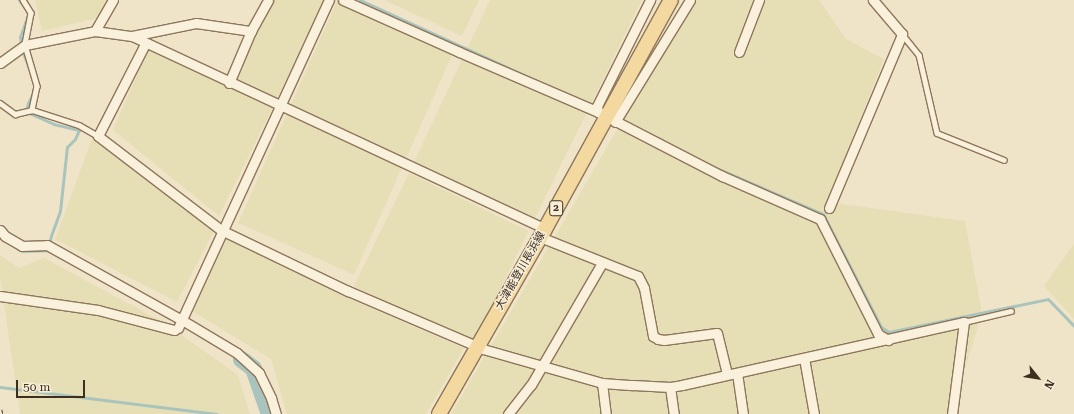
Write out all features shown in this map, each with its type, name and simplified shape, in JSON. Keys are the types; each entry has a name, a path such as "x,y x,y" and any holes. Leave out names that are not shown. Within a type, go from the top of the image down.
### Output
{"main road":[{"name":"大津能登川長浜線","path":"438,414 542,233 671,0"}],"street":[{"path":"95,31 113,0"},
{"path":"229,83 251,32 268,0"},
{"path":"178,326 221,230 329,0"},
{"path":"343,0 607,117 722,176 820,218 878,334 888,340"},
{"path":"607,117 597,106 650,0"},
{"path":"607,117 690,0"},
{"path":"739,52 759,0"},
{"path":"829,208 902,34 873,0"},
{"path":"0,63 22,46 95,31 132,36 196,23 251,32"},
{"path":"132,36 145,44 279,106 602,263 638,276 644,288 654,336 658,339 664,340 717,333 727,374"},
{"path":"145,44 98,136 221,230 348,290 477,347 542,367 602,383 670,387 964,322 952,414 945,414"},
{"path":"0,230 5,236 22,246 47,245 178,326 238,353 259,373 271,398 276,414"},
{"path":"508,414 531,385 602,263"},
{"path":"0,296 98,310 178,326"},
{"path":"804,358 814,414"},
{"path":"737,373 743,414"},
{"path":"602,383 606,414"},
{"path":"670,387 674,414"}],"lane":[{"path":"23,0 31,13 22,46 37,86 29,111"},
{"path":"902,34 919,55 937,133 1004,160"},
{"path":"0,103 15,114 29,111 79,125 98,136"},
{"path":"964,322 1011,311"}],"shaded area":[{"path":"35,0 110,0 102,17 42,31"},
{"path":"266,0 324,0 277,99 229,79"},
{"path":"384,0 479,0 462,36"},
{"path":"490,0 642,0 535,218 414,162"},
{"path":"693,0 819,0 846,39 884,59 827,202 965,221 982,313 951,414 451,414"},
{"path":"337,1 453,53 354,275 238,223"},
{"path":"148,50 273,107 219,216 113,130"},
{"path":"93,136 215,229 177,302 55,239"},
{"path":"409,173 529,231 473,345 354,286"},
{"path":"225,238 355,301 464,348 426,414 287,414 271,359 192,311"},
{"path":"1074,244 1074,319 1044,286"},
{"path":"0,255 19,268 44,258 163,322 238,375 250,414 20,414 0,275"}],"waterway":[{"path":"19,0 27,9 28,15 20,37 22,50 32,76"},
{"path":"360,0 539,82"},
{"path":"17,248 22,251 47,250 60,211 67,147 75,139 79,130 54,124 29,113 27,107 35,85"},
{"path":"711,166 823,214 881,327 889,332 1048,299 1074,326"},
{"path":"241,359 253,368 269,414"},
{"path":"0,387 216,414"}],"railway":[{"path":"0,410 1,414"}]}
